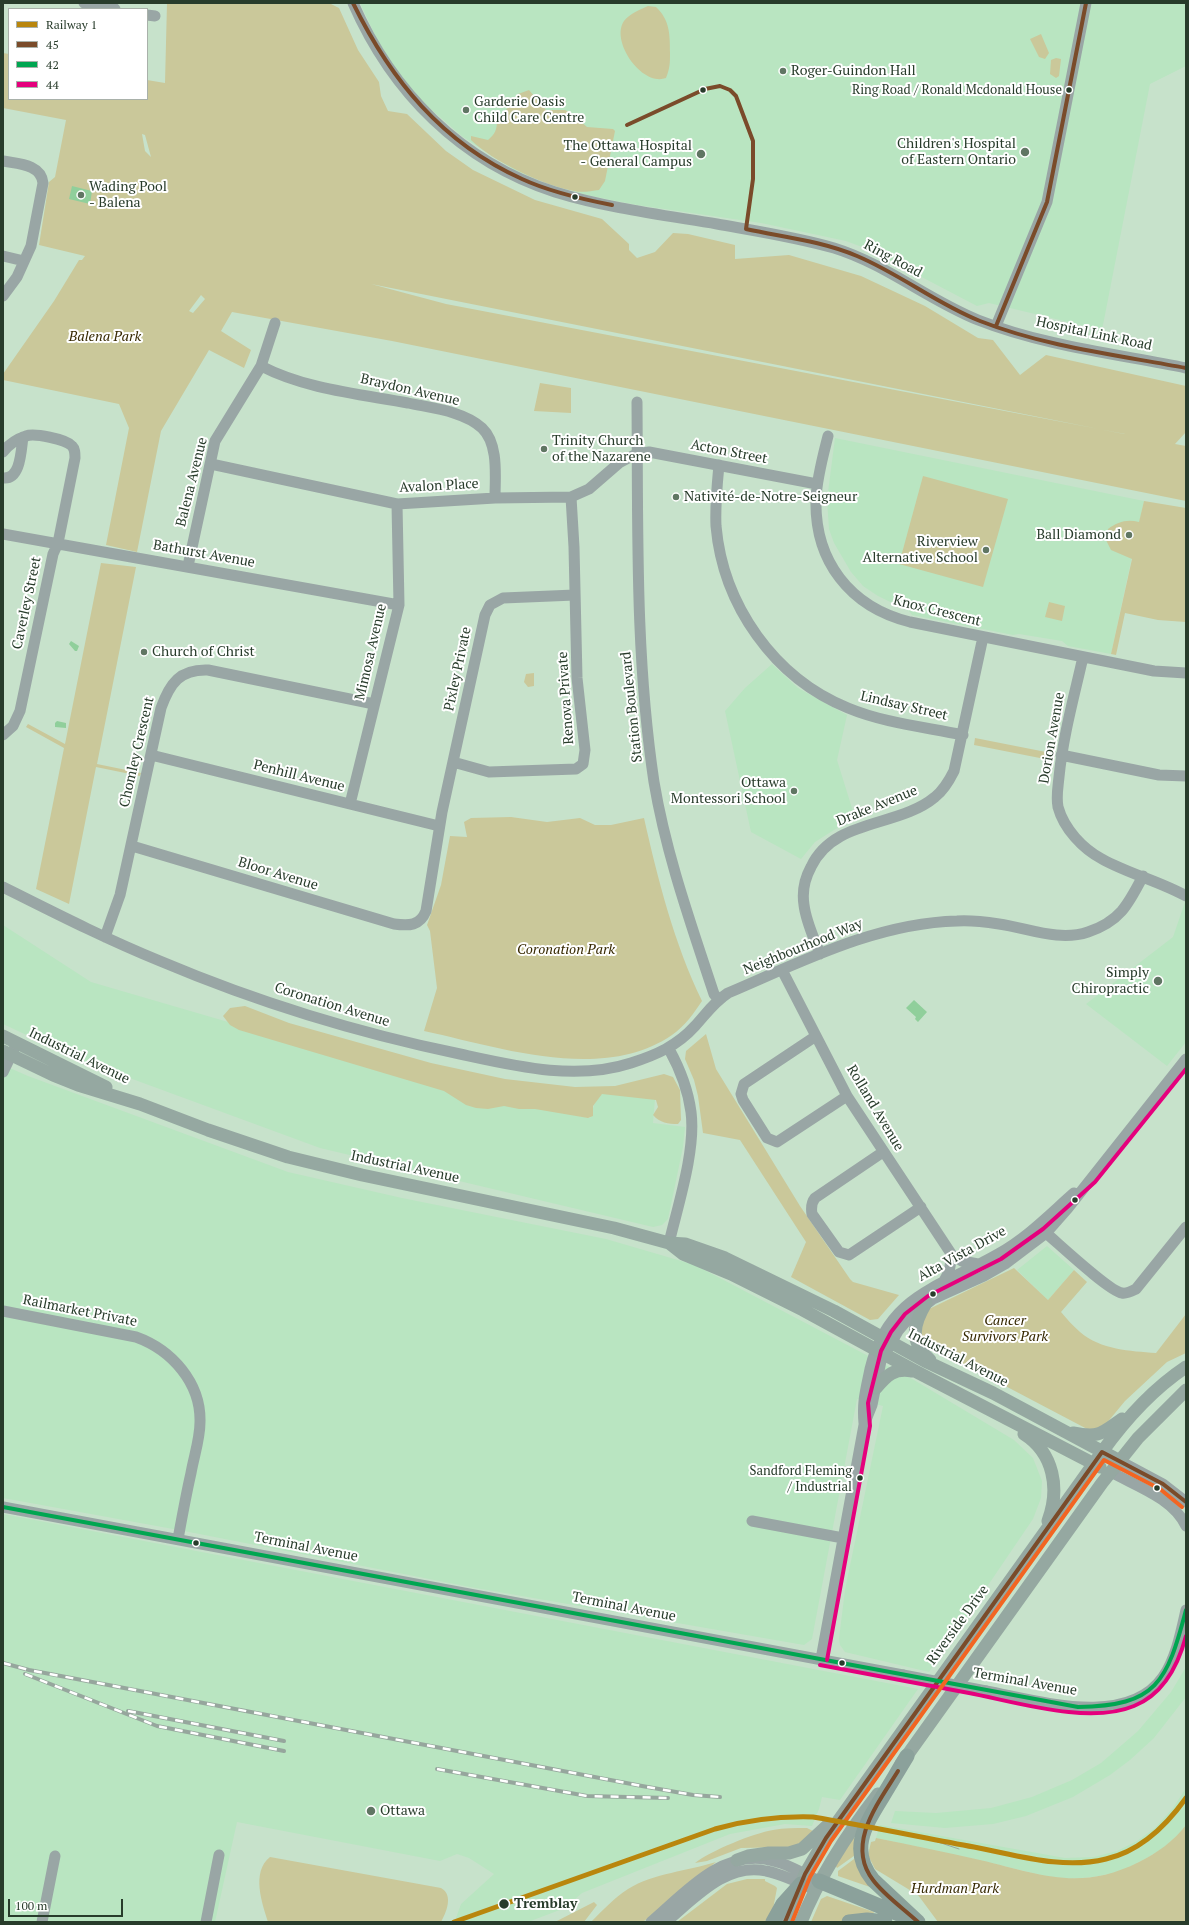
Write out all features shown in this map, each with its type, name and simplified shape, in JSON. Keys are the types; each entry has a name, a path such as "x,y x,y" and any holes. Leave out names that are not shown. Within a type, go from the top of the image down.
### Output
{"highway":[{"path":"907,1756 867,1821 862,1838 862,1853 867,1873 918,1922"},
{"path":"773,1922 783,1904 803,1879"},
{"path":"817,1885 896,1912 914,1922"},
{"path":"849,1922 867,1920 885,1922"}],"main road":[{"name":"Industrial Avenue","path":"3,1036 140,1104"},
{"name":"Industrial Avenue","path":"7,1053 78,1085 140,1104 208,1130 288,1157 362,1175 601,1224 669,1243 685,1244 726,1258 834,1311 948,1372 993,1393 1062,1432 1120,1461"},
{"name":"Industrial Avenue","path":"669,1243 683,1254 731,1274 794,1305 915,1371 1111,1472"},
{"path":"926,1303 916,1322 915,1332 917,1343 929,1360 948,1372"},
{"name":"Riverside Drive","path":"785,1922 803,1879 826,1838 1094,1463 1122,1427 1146,1401 1173,1376 1186,1367"},
{"path":"876,1388 890,1373 903,1370 915,1371"},
{"path":"801,1922 817,1885 853,1826 907,1756 1111,1472 1138,1438 1186,1390"},
{"path":"1062,1432 1092,1436 1103,1433 1146,1401"},
{"path":"993,1412 1034,1442 1041,1449 1050,1466 1054,1483 1054,1496 1050,1516 1041,1537"},
{"path":"737,1860 748,1856 770,1853 789,1853 803,1849 857,1794"}],"street":[{"path":"86,3 110,8"},
{"name":"Ring Road","path":"353,3 368,35 392,74 417,104 457,141 502,170 555,192 591,201 746,229 834,248 857,256 954,310 996,326"},
{"path":"996,326 1047,202 1086,3"},
{"path":"3,161 36,168 42,175 43,183 31,246 17,277 3,296"},
{"path":"3,256 24,261"},
{"name":"Balena Avenue","path":"188,566 215,441 261,366 275,323"},
{"name":"Hospital Link Road","path":"996,326 1044,340 1186,368"},
{"name":"Braydon Avenue","path":"261,366 276,374 301,382 428,407 462,417 473,422 482,428 492,446 495,473 495,498"},
{"name":"Station Boulevard","path":"637,402 636,454 641,646 654,782 661,817 689,920 714,992 718,999"},
{"name":"Caverley Street","path":"3,735 13,726 20,711 53,554 58,544 75,458 75,450 69,443 33,435 23,437"},
{"name":"Knox Crescent","path":"828,436 817,484 816,512 821,543 828,561 849,590 875,609 899,620 1154,671 1186,673"},
{"path":"3,452 12,443 23,437"},
{"path":"3,478 9,478 17,469 23,437"},
{"name":"Acton Street","path":"636,454 649,452 817,484"},
{"name":"Avalon Place","path":"211,464 397,504 495,498 570,497 589,489 619,463 636,454"},
{"name":"Lindsay Street","path":"719,466 715,506 717,533 724,566 734,595 753,632 776,659 806,684 848,708 893,721 963,735"},
{"name":"Renova Private","path":"453,762 489,772 576,769 583,764 585,750 577,678 574,547 570,497"},
{"name":"Mimosa Avenue","path":"350,804 374,704 379,690 398,605 397,504"},
{"name":"Bathurst Avenue","path":"3,534 188,566 398,605"},
{"name":"Pixley Private","path":"416,924 424,917 426,911 439,826 485,615 490,605 503,598 575,595"},
{"name":"Drake Avenue","path":"820,954 808,921 803,896 807,874 824,847 839,837 917,808 935,798 947,785 954,771 963,735 983,637"},
{"name":"Dorion Avenue","path":"1083,657 1061,755 1057,796 1058,806 1063,819 1073,835 1090,851 1103,860 1143,876 1186,896"},
{"name":"Chomley Crescent","path":"105,937 120,895 132,846 161,708 167,690 176,679 195,670 208,670 374,704"},
{"name":"Penhill Avenue","path":"151,755 439,826"},
{"path":"1061,755 1159,775 1186,776"},
{"name":"Bloor Avenue","path":"132,846 394,924 406,926 416,924"},
{"name":"Neighbourhood Way","path":"669,1048 690,1032 718,999 728,993 820,954 886,930 926,923 958,921 999,924 1069,936 1104,926 1119,916 1143,876"},
{"name":"Coronation Avenue","path":"3,888 105,937 206,980 300,1013 392,1038 483,1059 544,1069 591,1070 631,1063 669,1048"},
{"name":"Rolland Avenue","path":"782,970 847,1096 952,1255"},
{"path":"816,1036 744,1084 741,1094 743,1100 767,1138 777,1142 847,1096"},
{"path":"3,1072 7,1053 16,1043"},
{"path":"669,1048 685,1084 691,1113 692,1133 669,1243"},
{"name":"Alta Vista Drive","path":"887,1339 926,1303 994,1271 1016,1257 1046,1233 1068,1208 1186,1059"},
{"path":"883,1152 815,1198 812,1201 812,1214 839,1252 844,1255 849,1255 854,1254 921,1207"},
{"name":"Alta Vista Drive","path":"880,1352 887,1339 895,1317 907,1304 925,1291 998,1254 1026,1235 1091,1178"},
{"path":"1046,1233 1107,1285 1122,1293 1130,1292 1136,1289 1186,1227"},
{"path":"944,1281 952,1255 962,1260 978,1264"},
{"name":"Railmarket Private","path":"3,1312 136,1337 152,1344 164,1352 188,1378 196,1396 200,1422 178,1539"},
{"path":"820,1659 864,1425 872,1405 876,1388 880,1363 880,1352"},
{"path":"864,1425 862,1403 880,1352"},
{"path":"1120,1461 1163,1484 1186,1502"},
{"path":"1111,1472 1159,1498 1174,1510 1186,1526"},
{"name":"Terminal Avenue","path":"3,1507 1078,1707 1103,1707 1133,1700 1154,1688 1163,1677 1175,1650 1186,1610"},
{"path":"752,1521 843,1538"},
{"path":"206,1922 219,1855"},
{"path":"42,1922 55,1856"},
{"path":"651,1922 714,1871 737,1860 766,1859 783,1864 803,1879"},
{"path":"666,1922 721,1878 743,1870 755,1869 772,1872 803,1879 817,1885"}],"shaded area":[{"path":"360,3 1186,3 1186,66 1150,84 1102,330 989,303 977,306 870,250 846,241 761,223 637,205 586,195 516,171 463,137 419,99 384,54"},
{"name":"Wading Pool - Balena","path":"72,186 92,191 90,204 69,199"},
{"name":"Riverview Alternative School","path":"835,438 1144,501 1111,654 1068,646 1062,641 1019,634 1013,635 912,615 909,611 878,596 863,586 851,572 834,543 829,529 827,500"},
{"path":"71,641 79,646 77,651 75,651 69,644"},
{"name":"Ottawa Montessori School","path":"772,664 798,688 847,715 837,760 856,821 842,825 815,842 801,859 751,832 725,711 745,688"},
{"path":"57,721 66,723 66,728 55,727 55,723"},
{"path":"1185,902 1186,1042 1167,1066 1086,1004 1173,937"},
{"path":"3,925 91,982 485,1097 590,1118 598,1093 655,1099 653,1123 685,1127 683,1147 668,1219 662,1225 653,1227 320,1148 78,1059 3,1024"},
{"path":"914,1000 927,1012 918,1022 915,1019 916,1017 906,1008"},
{"path":"3,1065 28,1076 288,1172 402,1198 606,1239 695,1265 914,1380 1014,1440 1033,1458 1042,1481 1041,1498 1033,1519 929,1672 845,1652 840,1645 839,1639 845,1590 883,1406 857,1399 812,1639 804,1645 470,1587 184,1531 3,1498"},
{"path":"1047,1246 1074,1270 1048,1300 1017,1270"},
{"path":"3,1514 918,1689 840,1800 822,1797 812,1826 785,1824 730,1834 582,1893 565,1908 528,1922 460,1922 456,1918 461,1904 494,1874 469,1858 457,1854 440,1861 237,1822 215,1922 3,1922"},
{"path":"1186,1667 1186,1697 1154,1738 1130,1760 1110,1775 1073,1797 1026,1816 993,1824 945,1828 891,1823 895,1811 936,1813 991,1808 1032,1797 1072,1780 1101,1763 1138,1731 1171,1692"},
{"path":"1186,1788 1186,1825 1181,1832 1164,1848 1120,1872 1093,1877 1069,1879 1045,1876 876,1838 880,1825 1065,1858 1094,1857 1117,1851 1137,1841 1155,1828 1173,1808"}],"green space":[{"name":"Balena Park","path":"167,3 329,3 339,8 358,50 379,82 381,96 388,111 407,114 446,151 473,170 535,200 602,219 629,244 629,250 637,258 655,252 673,233 688,234 735,245 735,259 789,255 861,276 925,306 978,338 993,340 1020,375 1046,355 1186,386 1186,432 1175,444 1186,446 1186,501 392,341 232,312 221,331 251,350 244,368 209,350 161,431 137,552 106,545 129,428 119,404 3,380 3,374 54,301 79,260 82,260 85,256 39,245 49,182 55,177 66,120 3,108 3,53 8,54 8,100 148,100 148,80 165,83","holes":["142,134 145,135 151,157 145,151","371,284 1099,429 446,304","201,295 205,299 193,313 189,311"]},
{"path":"648,6 656,7 661,12 667,23 670,40 670,60 666,78 657,79 647,76 638,69 625,50 621,40 621,30 626,18"},
{"path":"1041,34 1049,53 1045,59 1039,57 1030,39"},
{"path":"1056,58 1061,59 1059,76 1056,78 1050,74 1051,60"},
{"path":"529,90 546,110 565,110 571,113 587,127 613,129 615,131 605,181 599,190 577,192 549,184 505,164 480,148 471,140 471,136 488,140 495,132 497,120 514,101 518,94"},
{"path":"540,383 571,388 571,413 534,411"},
{"path":"923,476 1008,499 983,587 899,564"},
{"path":"1144,501 1186,508 1186,622 1158,620 1125,613 1116,655 1111,654 1132,559 1111,550 1106,540 1108,529 1122,522 1139,522"},
{"path":"101,563 136,567 97,764 141,773 140,776 96,767 69,904 36,889 64,748 26,727 28,724 65,744"},
{"path":"1049,602 1065,606 1062,621 1045,617"},
{"path":"534,673 534,686 528,687 524,682 526,674"},
{"path":"975,738 1051,753 1050,760 974,745"},
{"name":"Coronation Park","path":"511,817 547,822 580,818 595,825 611,825 644,818 655,865 675,934 702,1001 685,1023 672,1035 644,1049 614,1057 583,1059 550,1057 517,1052 424,1031 437,988 430,931 427,925 441,885 450,836 467,837 464,822 471,818"},
{"path":"245,1006 289,1023 431,1063 505,1079 575,1087 615,1086 664,1074 673,1077 680,1090 681,1120 678,1124 671,1124 656,1118 653,1115 658,1107 656,1100 602,1094 593,1106 593,1116 588,1118 535,1109 519,1109 504,1106 488,1109 476,1108 466,1105 444,1091 239,1030 230,1025 223,1016 230,1008"},
{"path":"706,1034 716,1069 800,1206 850,1279 853,1282 899,1295 878,1319 870,1320 791,1277 806,1242 740,1140 703,1133 698,1096 694,1080 685,1059 686,1051"},
{"name":"Cancer Survivors Park","path":"1014,1268 1048,1300 1074,1270 1087,1282 1061,1312 1080,1332 1097,1343 1106,1346 1156,1353 1186,1314 1186,1353 1167,1362 1125,1401 1106,1424 1098,1429 1089,1430 935,1349 925,1341 919,1323 929,1309"},
{"name":"Hurdman Park","path":"1186,1825 1186,1922 938,1922 918,1895 875,1869 868,1855 871,1842 875,1841 876,1838 954,1854 1041,1875 1060,1878 1078,1878 1097,1876 1117,1871 1139,1862 1165,1846"},
{"path":"807,1828 813,1831 802,1842 791,1847 741,1848 707,1861 695,1863 721,1848 755,1835 777,1829"},
{"path":"852,1837 859,1839 858,1853 837,1868 835,1865"},
{"path":"858,1856 870,1887 838,1876 838,1871"},
{"path":"270,1857 441,1888 447,1895 447,1909 441,1922 268,1922 261,1897 259,1879 264,1863"},
{"path":"716,1862 643,1922 591,1922 618,1896 638,1884 649,1879"},
{"path":"747,1879 765,1879 765,1881 777,1888 773,1909 766,1922 677,1922 727,1884"},
{"path":"827,1896 874,1912 873,1914 838,1922 811,1922 821,1899"},
{"path":"594,1902 597,1905 584,1922 555,1922"}],"tram line":[{"path":"926,1838 959,1849"}],"railway":[{"path":"3,1663 29,1670 642,1786 693,1795 720,1797"},
{"path":"25,1674 157,1726 284,1751"},
{"path":"128,1711 284,1741"},
{"path":"437,1769 587,1796 668,1798"}],"rail line":[{"name":"1","path":"454,1922 715,1829 739,1823 775,1818 813,1817 1023,1857 1073,1863 1106,1859 1119,1855 1141,1844 1152,1836 1170,1818 1186,1798"}],"transit line":[{"name":"45","path":"353,3 384,58 402,83 443,128 467,147 493,164 533,184 566,195 612,205"},
{"name":"45","path":"996,326 1047,202 1086,3"},
{"name":"45","path":"627,125 705,89 720,86 730,90 736,96 753,141 753,179 746,229"},
{"name":"45","path":"746,229 816,243 857,256 888,271 964,314 1005,330 1056,344 1186,368"},
{"name":"44","path":"827,1660 870,1426 868,1403 881,1351 891,1332 905,1314 928,1296 1001,1259 1043,1229 1095,1182 1186,1069"},
{"name":"45","path":"785,1922 805,1874 826,1838 1102,1452 1163,1484 1186,1502"},
{"path":"792,1922 810,1877 831,1841 1104,1460 1160,1489 1182,1507"},
{"name":"42","path":"3,1507 1078,1707 1126,1702 1142,1695 1154,1685 1164,1672 1172,1655 1186,1610"},
{"name":"44","path":"820,1665 1052,1710 1074,1713 1096,1713 1116,1711 1134,1706 1145,1701 1154,1694 1162,1686 1174,1668 1186,1636"},
{"name":"45","path":"898,1771 874,1810 868,1824 862,1852 865,1866 873,1880 888,1896 918,1922"}],"place":[{"name":"Roger-Guindon Hall","path":"783,71"},
{"name":"Ring Road / Ronald Mcdonald House","path":"1069,90"},
{"name":"Garderie Oasis Child Care Centre","path":"466,110"},
{"name":"Children's Hospital of Eastern Ontario","path":"1025,152"},
{"name":"The Ottawa Hospital - General Campus","path":"701,154"},
{"name":"Wading Pool - Balena","path":"81,195"},
{"name":"Trinity Church of the Nazarene","path":"544,449"},
{"name":"Nativité-de-Notre-Seigneur","path":"676,497"},
{"name":"Ball Diamond","path":"1129,535"},
{"name":"Riverview Alternative School","path":"986,550"},
{"name":"Church of Christ","path":"144,652"},
{"name":"Ottawa Montessori School","path":"794,791"},
{"name":"Simply Chiropractic","path":"1158,981"},
{"name":"Sandford Fleming / Industrial","path":"860,1478"},
{"name":"Ottawa","path":"371,1811"},
{"name":"Tremblay","path":"504,1904"}]}
